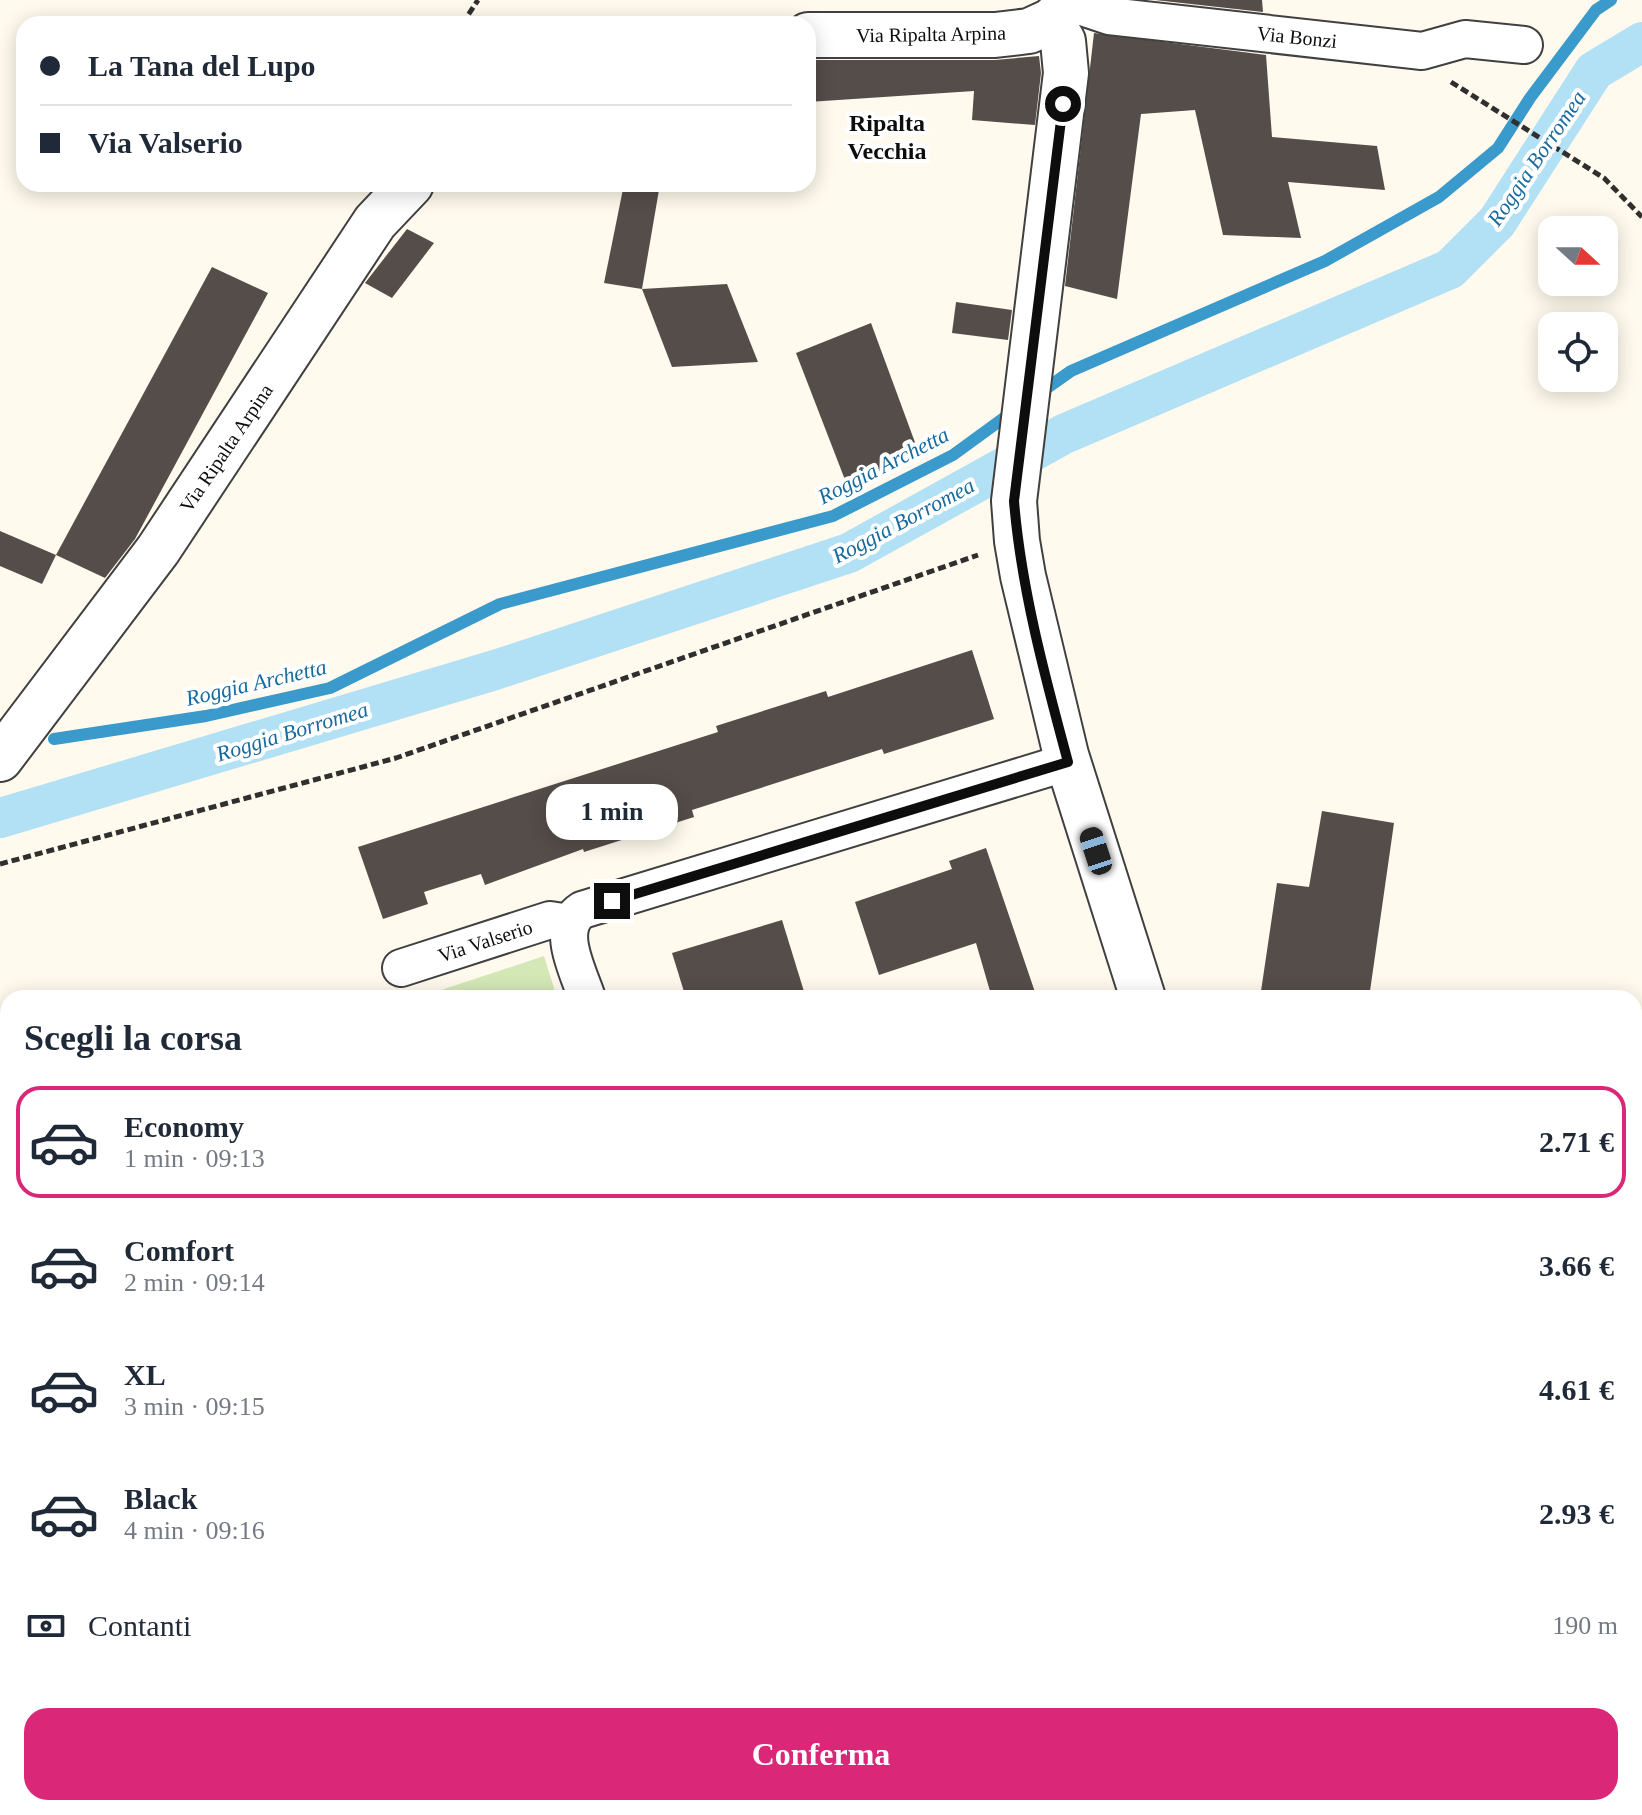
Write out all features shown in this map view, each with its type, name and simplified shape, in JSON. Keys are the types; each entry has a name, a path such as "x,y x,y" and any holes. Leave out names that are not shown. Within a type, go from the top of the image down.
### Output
{"street":[{"name":"Via Ripalta Arpina","path":"816,35 995,35 1029,31 1064,8"},
{"name":"Via Bonzi","path":"1064,8 1109,16 1422,51 1465,39 1524,45"},
{"path":"1064,8 1066,73 1015,521 1068,762 1140,990"},
{"name":"Via Ripalta Arpina","path":"0,759 158,550 375,222 403,192"},
{"name":"Via Valserio","path":"401,968 550,920 570,923 582,910 1068,762"},
{"path":"570,923 567,933 585,990"}],"path":[{"path":"1502,112 1604,178 1642,217"},
{"path":"0,864 396,758 1015,521"}],"green space":[{"path":"544,956 555,990 441,990"}],"building":[{"path":"1155,0 1262,0 1263,12"},
{"path":"1094,33 1266,55 1272,137 1377,146 1385,190 1288,182 1301,238 1223,235 1195,110 1141,114 1117,299 1065,286"},
{"path":"1039,56 1041,73 1035,125 972,120 974,91 816,101 816,60 995,60"},
{"path":"622,192 659,192 642,289 604,283"},
{"path":"407,229 434,243 392,298 365,283"},
{"path":"212,267 268,293 135,539 105,578 56,555"},
{"path":"727,284 758,362 672,367 642,289"},
{"path":"956,302 1012,310 1008,340 952,333"},
{"path":"871,323 920,456 847,485 796,353"},
{"path":"0,531 56,555 42,584 0,566"},
{"path":"972,650 994,719 884,754 882,749 692,810 694,817 584,852 583,849 485,885 481,874 424,892 428,904 383,919 358,847 718,732 716,726 826,691 828,697"},
{"path":"1322,811 1394,823 1370,990 1261,990 1277,883 1309,887"},
{"path":"986,848 1034,990 990,990 976,943 879,975 855,902 952,869 949,861"},
{"path":"782,920 804,990 684,990 672,953"}],"waterway":[{"name":"Roggia Archetta","path":"1037,395 1071,371 1325,261 1439,197 1498,148 1530,98 1596,10 1611,0"},
{"name":"Roggia Borromea","path":"0,818 495,670 849,553 1064,434 1450,269 1497,222 1594,71 1642,42"},
{"name":"Roggia Archetta","path":"54,739 206,716 330,688 500,604 833,516 953,455 1012,412"}],"district":[{"name":"Ripalta Vecchia","path":"887,137"}],"route":[{"path":"612,901 1068,762 1023,576 1014,501 1063,104"}]}
